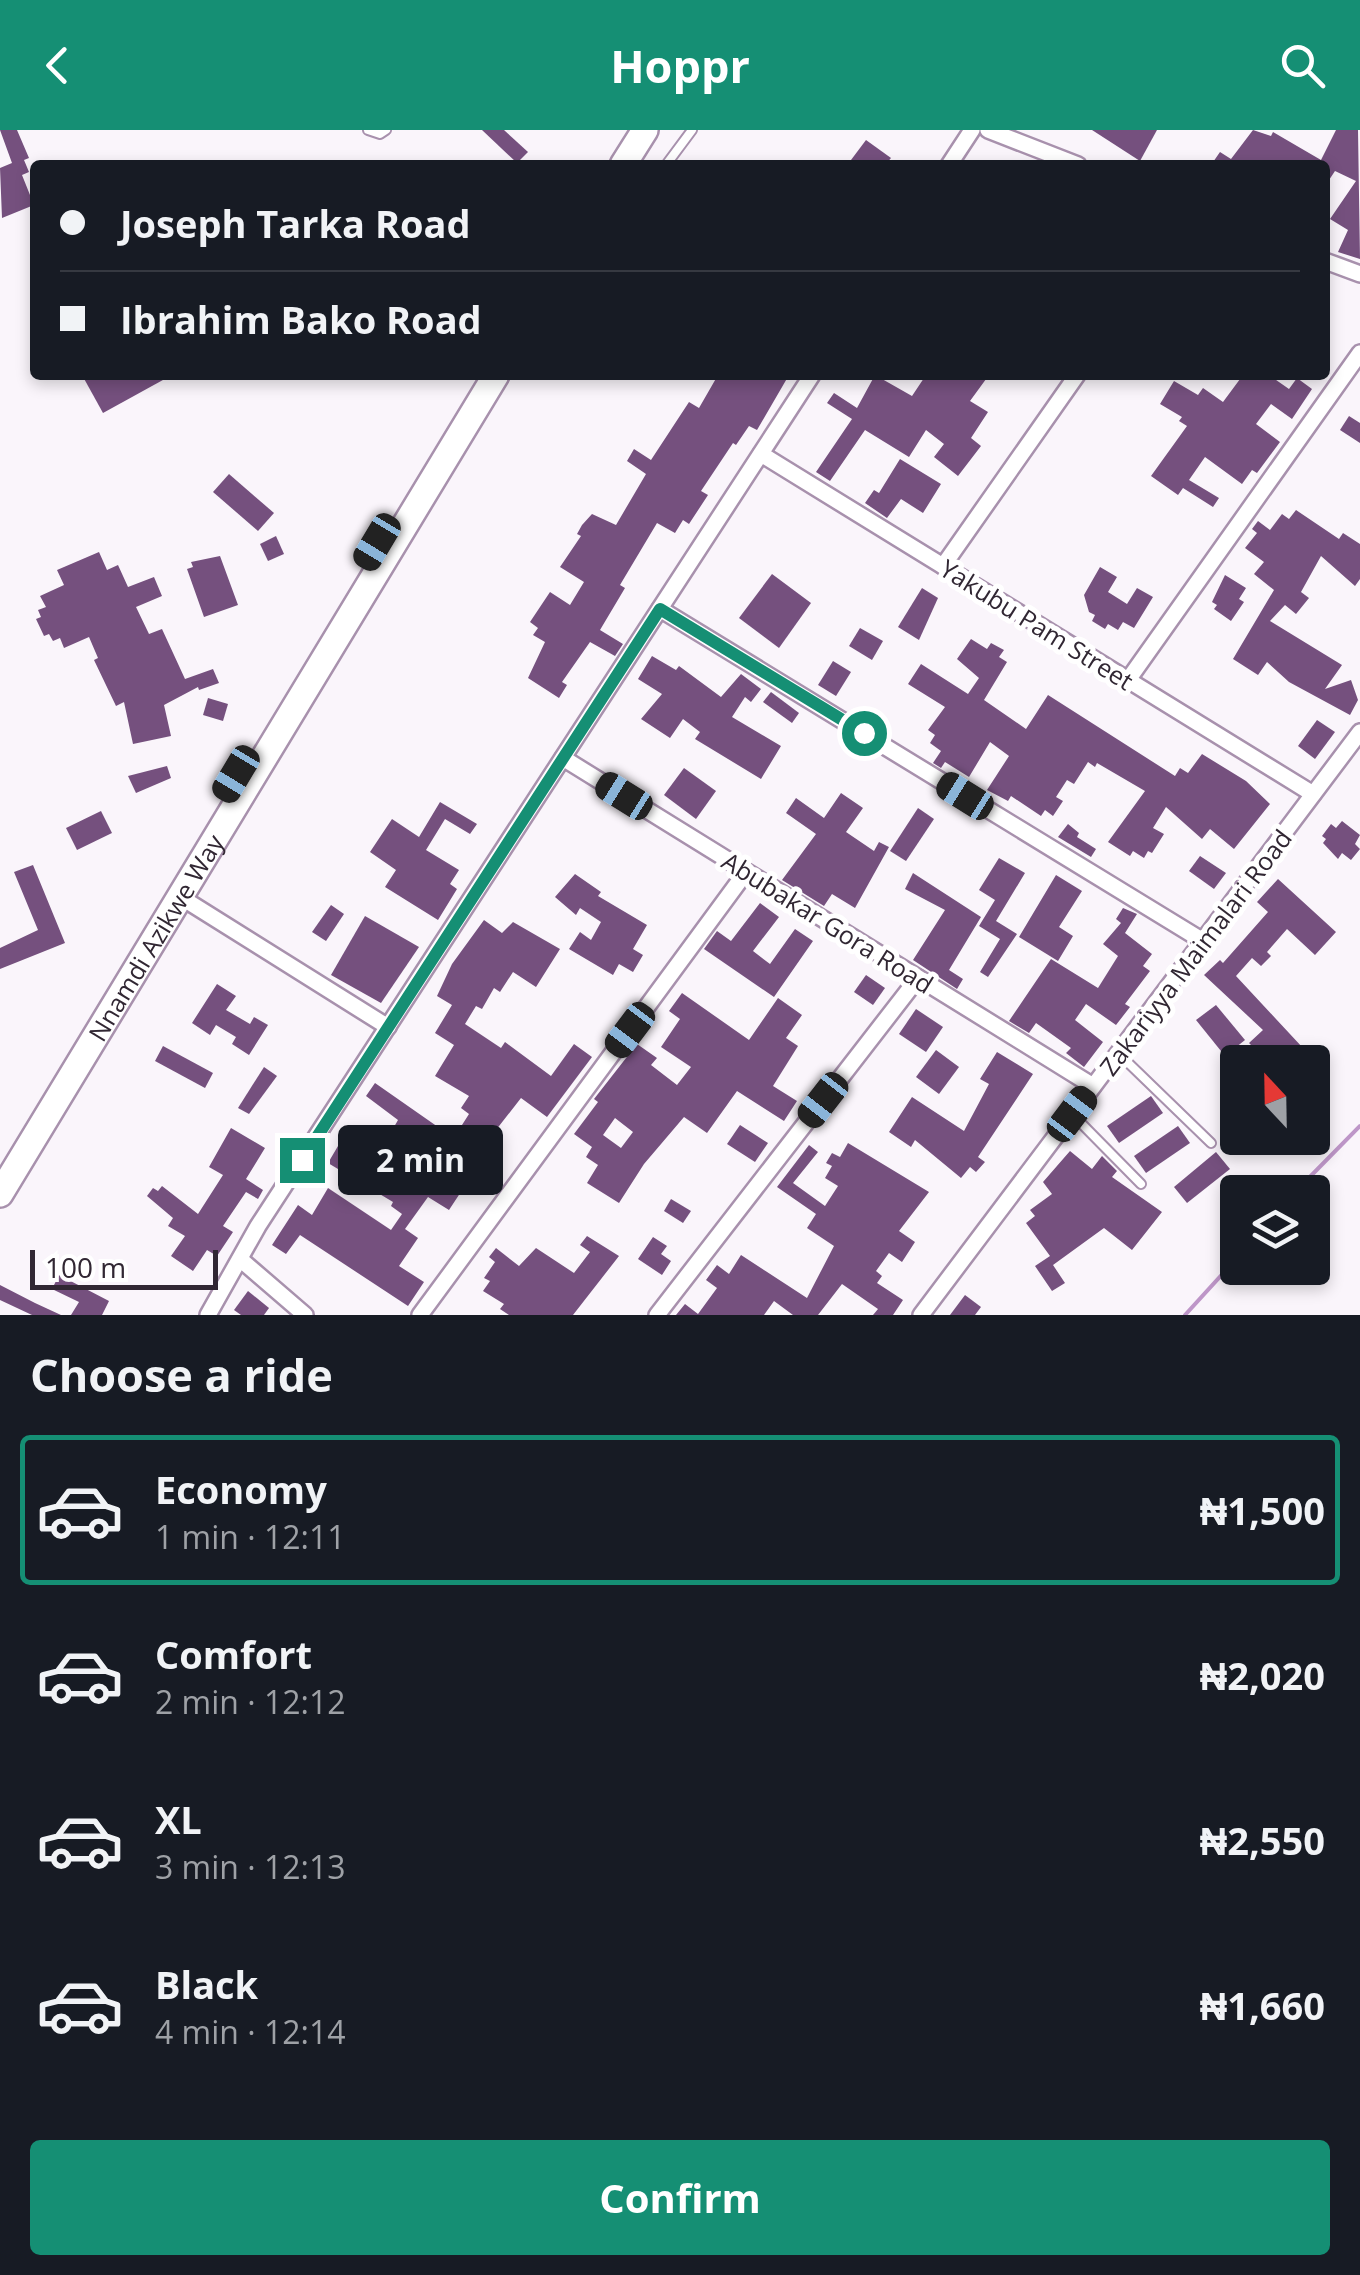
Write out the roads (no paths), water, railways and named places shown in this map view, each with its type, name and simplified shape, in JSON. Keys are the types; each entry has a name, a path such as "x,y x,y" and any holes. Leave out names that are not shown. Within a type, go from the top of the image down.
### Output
{"highway":[{"path":"624,153 645,130"},
{"name":"Nnamdi Azikwe Way","path":"0,1194 121,978 475,380"},
{"name":"Nnamdi Azikwe Way","path":"0,1164 179,896 493,380"}],"street":[{"path":"952,160 972,130"},
{"path":"988,130 1065,160"},
{"path":"1330,263 1360,274"},
{"path":"1128,680 1360,353"},
{"path":"208,1315 388,1027 809,380"},
{"path":"943,566 1074,380"},
{"name":"Yakubu Pam Street","path":"761,454 1313,794"},
{"path":"660,609 1202,941"},
{"name":"Zakariyya Maimalari Road","path":"921,1315 1360,732"},
{"name":"Abubakar Gora Road","path":"563,758 1093,1086"},
{"path":"420,1315 746,872"},
{"path":"179,896 388,1027"},
{"path":"657,1315 918,978"},
{"path":"240,1259 305,1315"}],"lane":[{"path":"368,130 380,134 386,130"},
{"path":"670,160 692,130"},
{"path":"1118,1052 1211,1143"},
{"path":"1072,1114 1141,1184"}],"waterway":[{"path":"1312,1175 1360,1126"},
{"path":"1185,1315 1220,1277"}]}
